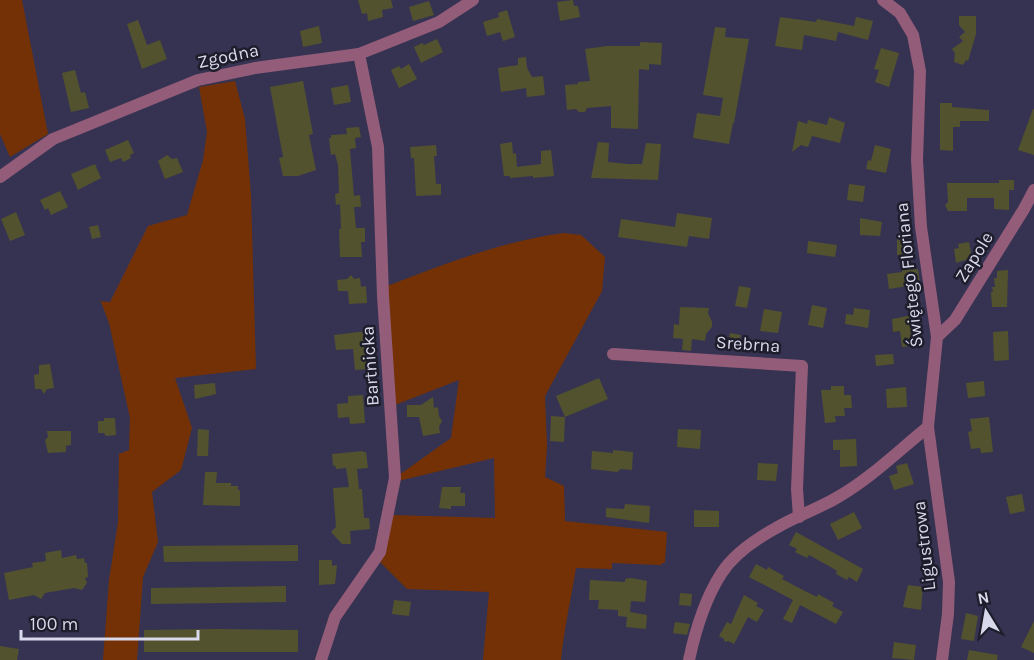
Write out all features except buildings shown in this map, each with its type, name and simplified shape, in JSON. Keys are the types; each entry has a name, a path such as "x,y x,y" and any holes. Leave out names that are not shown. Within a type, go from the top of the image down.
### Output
{"street":[{"name":"Zgodna","path":"0,177 53,139 198,80 255,68 358,54 439,22 473,0"},
{"name":"Świętego Floriana","path":"884,0 900,13 913,35 920,71 917,169 921,227 937,337 928,427"},
{"name":"Bartnicka","path":"321,660 335,617 380,552 395,478 383,296 378,147 358,54"},
{"name":"Zapole","path":"937,337 955,320 1034,190"},
{"name":"Srebrna","path":"613,354 802,366 797,489 799,517"},
{"path":"689,660 701,619 721,574 731,561 776,527 839,497 884,466 928,427"},
{"name":"Ligustrowa","path":"928,427 949,582 948,614 942,660"}],"shaded area":[{"path":"0,0 22,0 48,134 10,157 0,134"},
{"path":"235,81 245,119 251,195 256,369 175,378 192,428 181,470 152,492 158,542 143,577 137,660 103,660 109,580 118,522 119,454 129,450 130,418 109,323 99,301 110,302 148,226 187,215 203,160 207,132 199,87"},
{"path":"564,233 581,235 605,257 602,291 545,396 547,446 545,477 564,486 565,521 667,532 665,562 660,565 612,563 612,569 576,568 561,660 483,660 489,592 407,589 379,561 391,515 495,518 494,458 398,481 399,475 451,438 459,380 395,405 387,286 496,247"}]}
